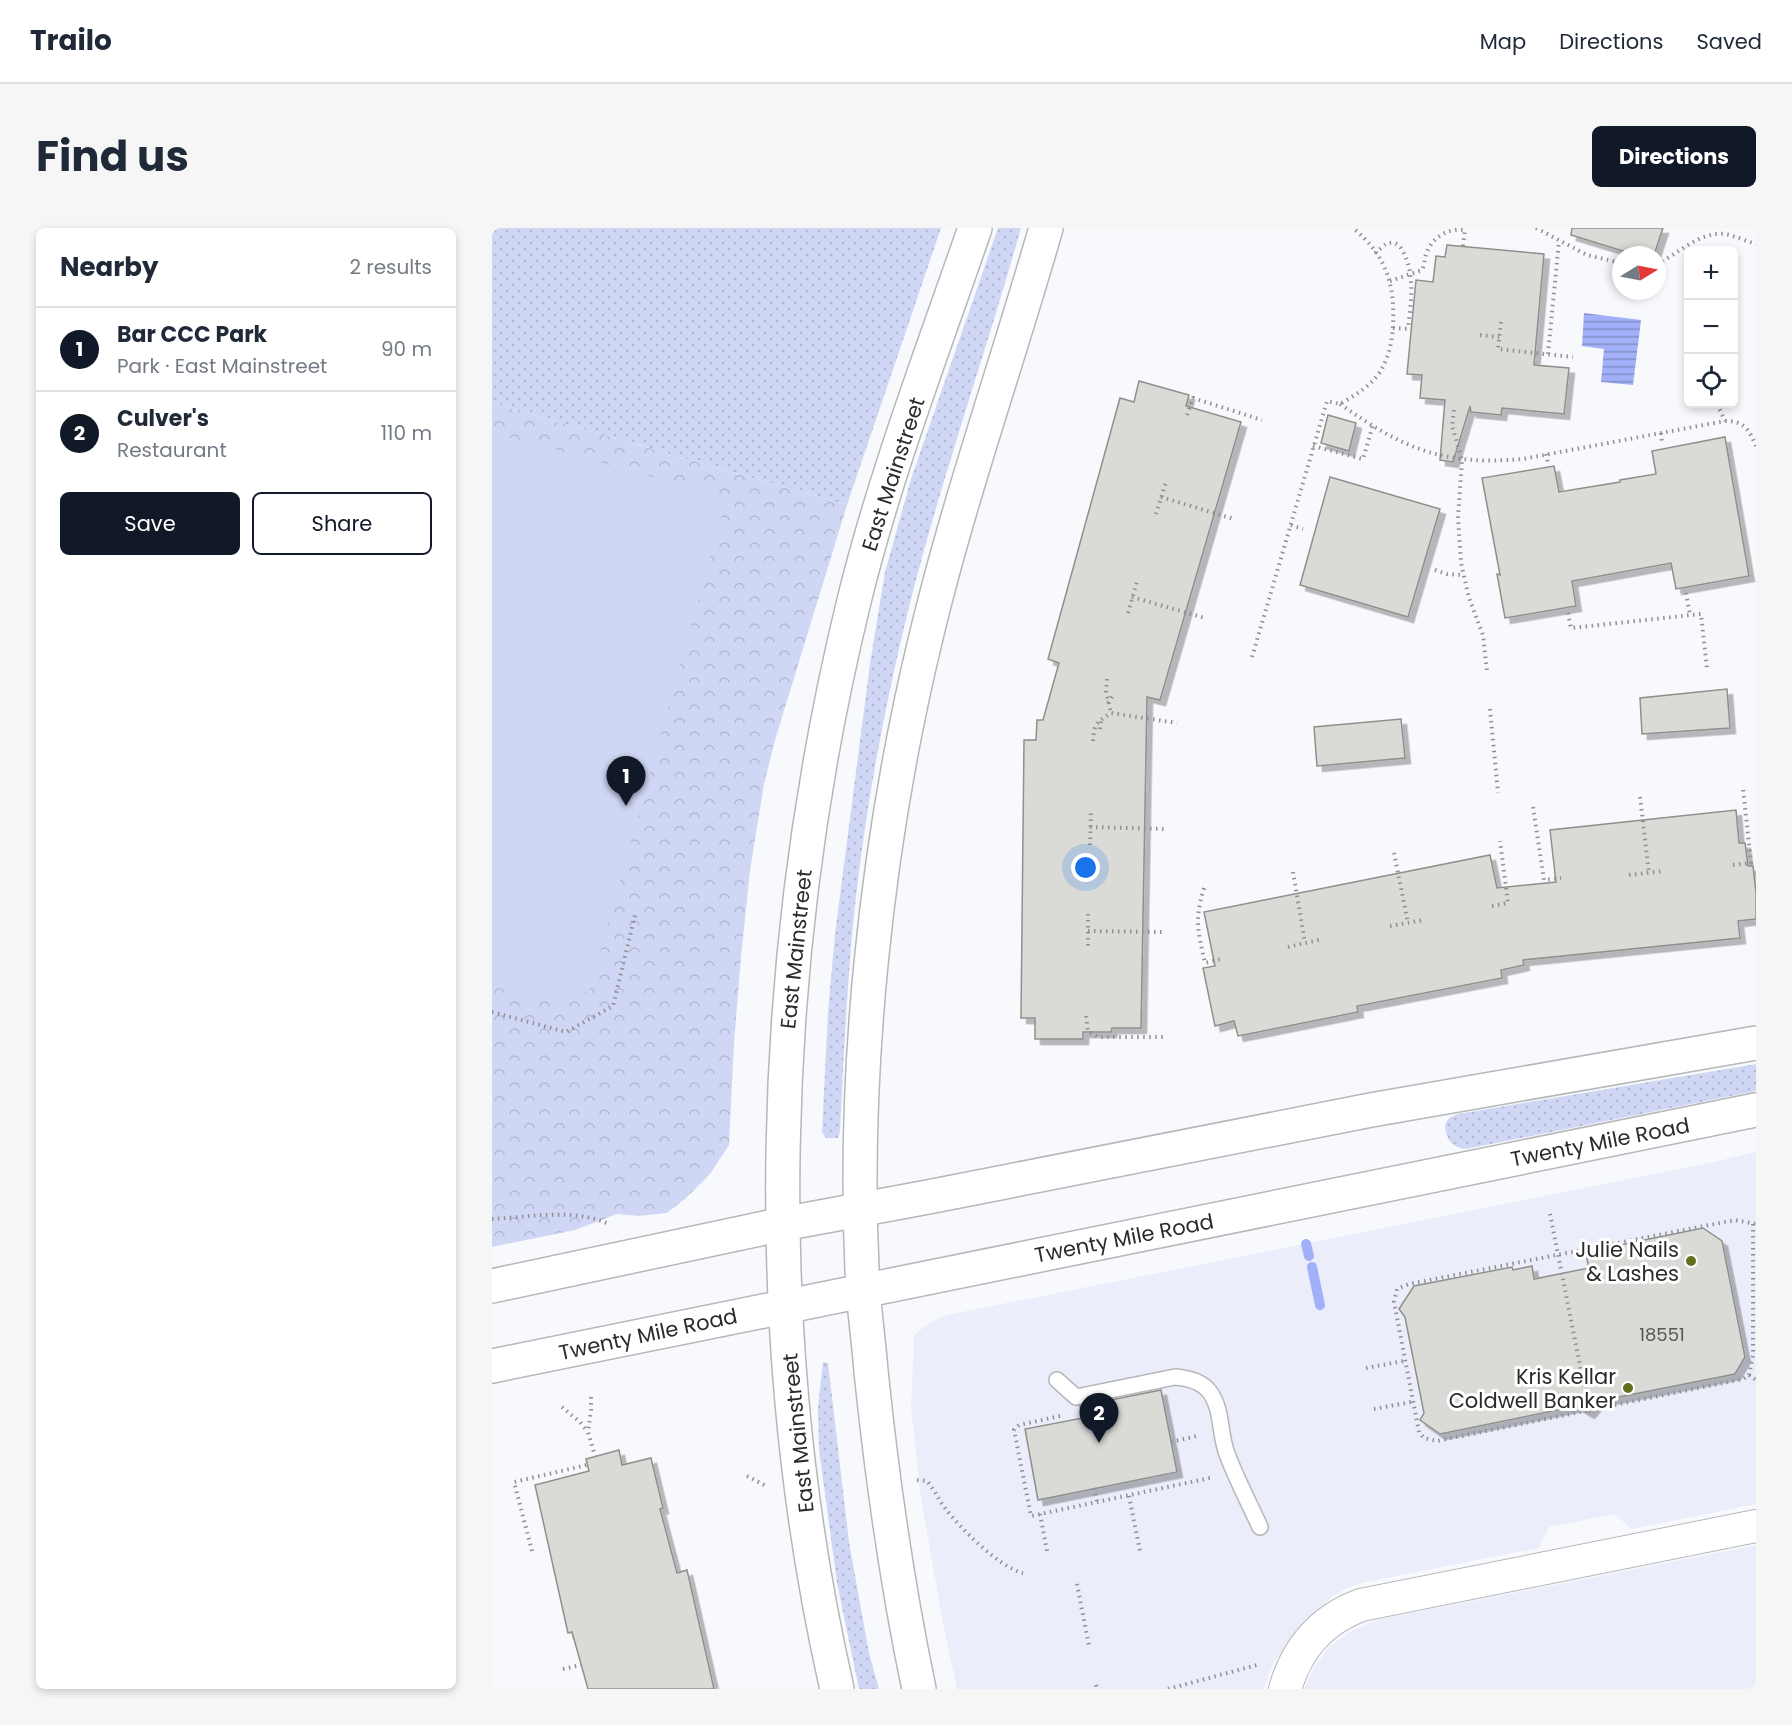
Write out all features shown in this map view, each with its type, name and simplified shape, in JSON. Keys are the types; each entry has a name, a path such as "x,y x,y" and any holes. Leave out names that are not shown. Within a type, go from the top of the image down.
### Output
{"main road":[{"name":"East Mainstreet","path":"837,1689 819,1602 808,1532 790,1367 783,1224 785,1081 793,962 809,834 842,652 868,551 894,466 975,228"},
{"path":"919,1689 883,1486 863,1290 863,1094 873,958 884,865 908,720 926,638 950,544 1046,228"},
{"path":"492,1286 783,1224 1371,1110 1756,1043"},
{"name":"Twenty Mile Road","path":"492,1366 1756,1110"}],"street":[{"path":"1285,1689 1296,1661 1315,1633 1341,1613 1361,1605 1756,1526"}],"lane":[{"path":"1057,1380 1076,1397 1175,1377 1203,1384 1216,1404 1226,1452 1260,1527"}],"path":[{"path":"1340,404 1359,393 1380,371 1392,339 1393,327 1393,293 1390,281 1375,253 1353,228"},
{"path":"1390,281 1422,270 1426,253 1432,241 1439,235 1457,228 1466,229 1463,246"},
{"path":"1536,228 1587,255 1612,261"},
{"path":"1666,259 1705,236 1715,234 1726,234 1756,244"},
{"path":"1548,354 1559,241"},
{"path":"1375,253 1387,243 1397,244 1406,257 1410,274 1410,329 1393,327"},
{"path":"1587,255 1589,248"},
{"path":"1501,322 1498,349 1574,357"},
{"path":"1480,334 1499,337"},
{"path":"1187,415 1193,398 1262,420"},
{"path":"1252,657 1327,401 1340,404 1372,426 1416,448 1445,458 1462,460 1507,460 1725,421 1741,423 1751,435 1756,446"},
{"path":"1719,408 1725,421"},
{"path":"1454,410 1452,426 1462,460 1458,518 1463,575 1483,635 1486,672"},
{"path":"1313,446 1363,459 1372,426"},
{"path":"1660,433 1662,443"},
{"path":"1546,454 1548,463"},
{"path":"1156,514 1166,482"},
{"path":"1161,497 1234,519"},
{"path":"1291,525 1303,529"},
{"path":"1435,570 1447,574 1463,575"},
{"path":"1128,613 1137,581"},
{"path":"1686,593 1690,615"},
{"path":"1132,597 1205,618"},
{"path":"1568,613 1570,628 1701,614 1707,669"},
{"path":"1107,679 1106,691 1111,713"},
{"path":"1108,703 1113,694"},
{"path":"1490,709 1498,793"},
{"path":"1093,741 1094,728 1111,713 1177,723"},
{"path":"1100,729 1101,720"},
{"path":"1733,865 1751,863 1743,788"},
{"path":"1640,796 1649,873"},
{"path":"1533,807 1544,880 1561,878"},
{"path":"1090,844 1091,811"},
{"path":"1090,827 1166,829"},
{"path":"1492,906 1508,903 1500,841"},
{"path":"1394,853 1408,923"},
{"path":"1629,875 1664,871"},
{"path":"1293,872 1305,944"},
{"path":"1204,888 1196,922 1205,963 1221,959"},
{"path":"1088,914 1088,949"},
{"path":"492,1012 566,1032 613,1006 635,915"},
{"path":"1390,926 1424,920"},
{"path":"1088,931 1164,932"},
{"path":"1288,947 1323,939"},
{"path":"1086,1016 1088,1031 1098,1037 1163,1037"},
{"path":"492,1219 575,1214 592,1217 618,1229"},
{"path":"1550,1214 1589,1411"},
{"path":"1735,1220 1754,1224 1753,1356 1749,1375 1738,1382 1437,1441 1424,1437 1419,1432 1411,1402 1394,1302 1397,1289 1409,1284 1558,1254 1735,1220"},
{"path":"1366,1368 1404,1361"},
{"path":"1749,1375 1756,1380"},
{"path":"588,1432 591,1397"},
{"path":"1374,1409 1411,1402"},
{"path":"562,1407 588,1432 596,1456"},
{"path":"1064,1416 1019,1425 1014,1430 1031,1516 1219,1477"},
{"path":"1171,1442 1202,1435"},
{"path":"532,1551 514,1482 587,1464"},
{"path":"913,1480 927,1481 964,1529 1008,1568 1023,1573"},
{"path":"1094,1488 1097,1502"},
{"path":"1129,1496 1140,1551"},
{"path":"1040,1514 1047,1551"},
{"path":"1077,1584 1089,1646"},
{"path":"1168,1689 1235,1672 1265,1661"},
{"path":"563,1669 581,1665"}],"shaded area":[{"path":"1756,1152 1756,1504 1632,1529 1614,1514 1549,1527 1539,1548 1349,1587 1325,1603 1299,1629 1272,1665 1264,1689 957,1689 921,1498 911,1408 914,1335 925,1326 943,1316 952,1314"},
{"path":"1756,1545 1756,1689 1304,1689 1313,1669 1330,1646 1353,1630 1377,1620"}],"green space":[{"path":"492,228 941,228 847,505 492,403"},
{"path":"998,228 1021,228 934,515 908,611 889,694 866,819 855,904 840,1131 838,1138 826,1138 822,1132 828,1012 835,934 870,664 885,572 911,479"},
{"path":"492,403 847,505 775,740 764,784 750,870 741,957 729,1145 710,1174 667,1213 639,1216 617,1214 575,1230 492,1247"},
{"path":"492,433 727,497 590,989 562,1006 492,986"},
{"path":"1756,1064 1756,1091 1466,1149 1453,1144 1446,1130 1445,1125 1449,1118 1458,1114"},
{"path":"823,1362 828,1363 849,1542 869,1653 879,1689 859,1689 837,1583 819,1449 818,1408"}],"water":[{"path":"1584,313 1641,320 1633,385 1601,382 1604,349 1582,346"}],"building":[{"path":"1572,228 1663,228 1657,246 1612,248 1571,235"},
{"path":"1447,245 1544,254 1534,365 1569,368 1564,414 1502,408 1501,415 1471,412 1470,406 1453,462 1440,460 1445,400 1420,398 1422,375 1407,374 1416,280 1433,282 1436,256 1445,257"},
{"path":"1139,381 1189,395 1186,406 1241,422 1160,700 1147,697 1141,1028 1112,1028 1111,1032 1083,1032 1083,1039 1035,1039 1035,1018 1021,1018 1024,740 1036,740 1037,720 1043,720 1059,663 1048,659 1120,398 1134,402"},
{"path":"1328,415 1356,423 1349,451 1321,443"},
{"path":"1725,437 1749,576 1676,589 1671,563 1572,581 1576,606 1505,618 1497,574 1500,575 1482,478 1554,466 1559,492 1620,482 1620,480 1656,474 1652,451"},
{"path":"1330,477 1440,509 1408,617 1300,585"},
{"path":"1727,689 1730,728 1642,734 1640,698"},
{"path":"1401,719 1405,758 1317,766 1314,727"},
{"path":"1736,810 1739,843 1745,843 1748,866 1753,866 1756,893 1756,919 1738,921 1740,938 1523,960 1524,965 1501,970 1502,978 1357,1006 1358,1012 1238,1036 1234,1021 1215,1026 1203,968 1215,966 1204,912 1490,855 1497,888 1556,882 1550,830"},
{"path":"1703,1228 1722,1241 1745,1357 1735,1374 1599,1401 1589,1413 1577,1406 1440,1434 1420,1420 1424,1413 1405,1317 1399,1309 1414,1286 1512,1267 1513,1270 1532,1266 1534,1279 1589,1268 1586,1255 1606,1251 1605,1248"},
{"path":"1161,1390 1177,1472 1038,1500 1025,1429 1083,1418 1080,1406"},
{"path":"619,1450 622,1465 651,1458 663,1508 660,1509 677,1573 687,1570 714,1689 588,1689 572,1632 568,1633 535,1485 589,1471 586,1459"}],"waterway":[{"path":"1306,1244 1309,1256"},
{"path":"1312,1267 1320,1305"}],"place":[{"name":"Bar CCC Park","path":"626,806"},
{"name":"Julie Nails & Lashes","path":"1691,1261"},
{"name":"Kris Kellar Coldwell Banker","path":"1628,1388"},
{"name":"Culver's","path":"1099,1443"}]}
